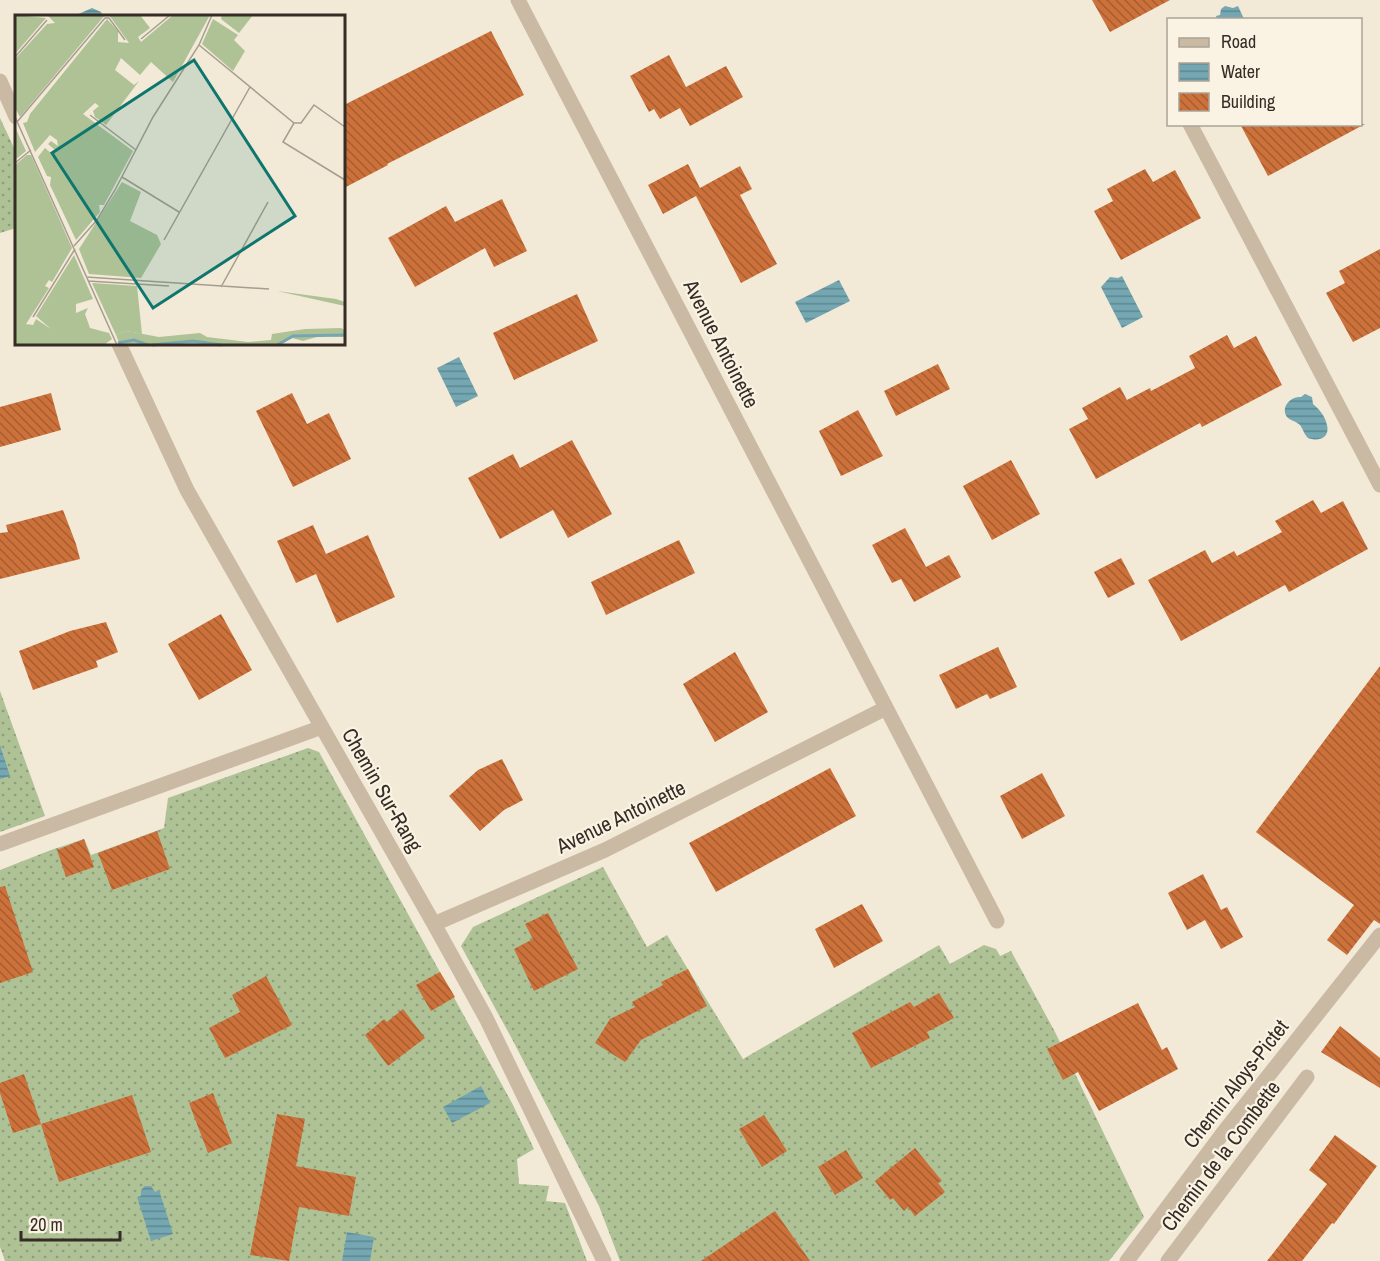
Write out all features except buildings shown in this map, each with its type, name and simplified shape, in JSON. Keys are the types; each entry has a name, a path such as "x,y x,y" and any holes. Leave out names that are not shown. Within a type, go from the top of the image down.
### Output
{"street":[{"name":"Avenue Antoinette","path":"518,0 997,921"},
{"path":"0,81 15,115"},
{"path":"1191,126 1380,485"},
{"name":"Chemin Sur-Rang","path":"118,345 187,490 486,1018 604,1261"},
{"name":"Avenue Antoinette","path":"434,924 605,850 886,708"},
{"path":"0,844 321,727"},
{"name":"Chemin Aloys-Pictet","path":"1127,1261 1223,1133 1380,935"},
{"name":"Chemin de la Combette","path":"1168,1261 1307,1077"}],"green space":[{"path":"0,118 15,150 15,228 0,233"},
{"path":"0,691 45,816 0,832"},
{"path":"308,748 319,752 513,1105 534,1149 517,1159 519,1184 549,1186 546,1201 565,1203 587,1261 5,1261 0,1247 0,870 84,839 91,855 164,828 168,798"},
{"path":"603,867 647,947 667,935 743,1059 939,945 950,964 984,945 996,949 1000,956 1011,951 1055,1032 1144,1217 1109,1261 620,1261 599,1206 461,946 473,927"}],"water":[{"path":"1225,6 1233,8 1238,6 1244,18 1217,18"},
{"path":"92,8 102,15 76,15"},
{"path":"1122,276 1143,317 1122,328 1101,287 1110,277"},
{"path":"839,280 850,301 806,323 795,302"},
{"path":"459,357 478,396 456,407 437,368"},
{"path":"1305,394 1312,397 1313,404 1322,413 1326,422 1327,433 1323,438 1308,438 1300,425 1287,417 1285,413 1288,403"},
{"path":"0,745 10,776 0,779"},
{"path":"481,1086 490,1103 452,1123 443,1107"},
{"path":"145,1186 151,1186 155,1192 159,1190 173,1234 151,1241 137,1197 141,1196 141,1190"},
{"path":"347,1232 374,1237 370,1261 342,1261"}]}
